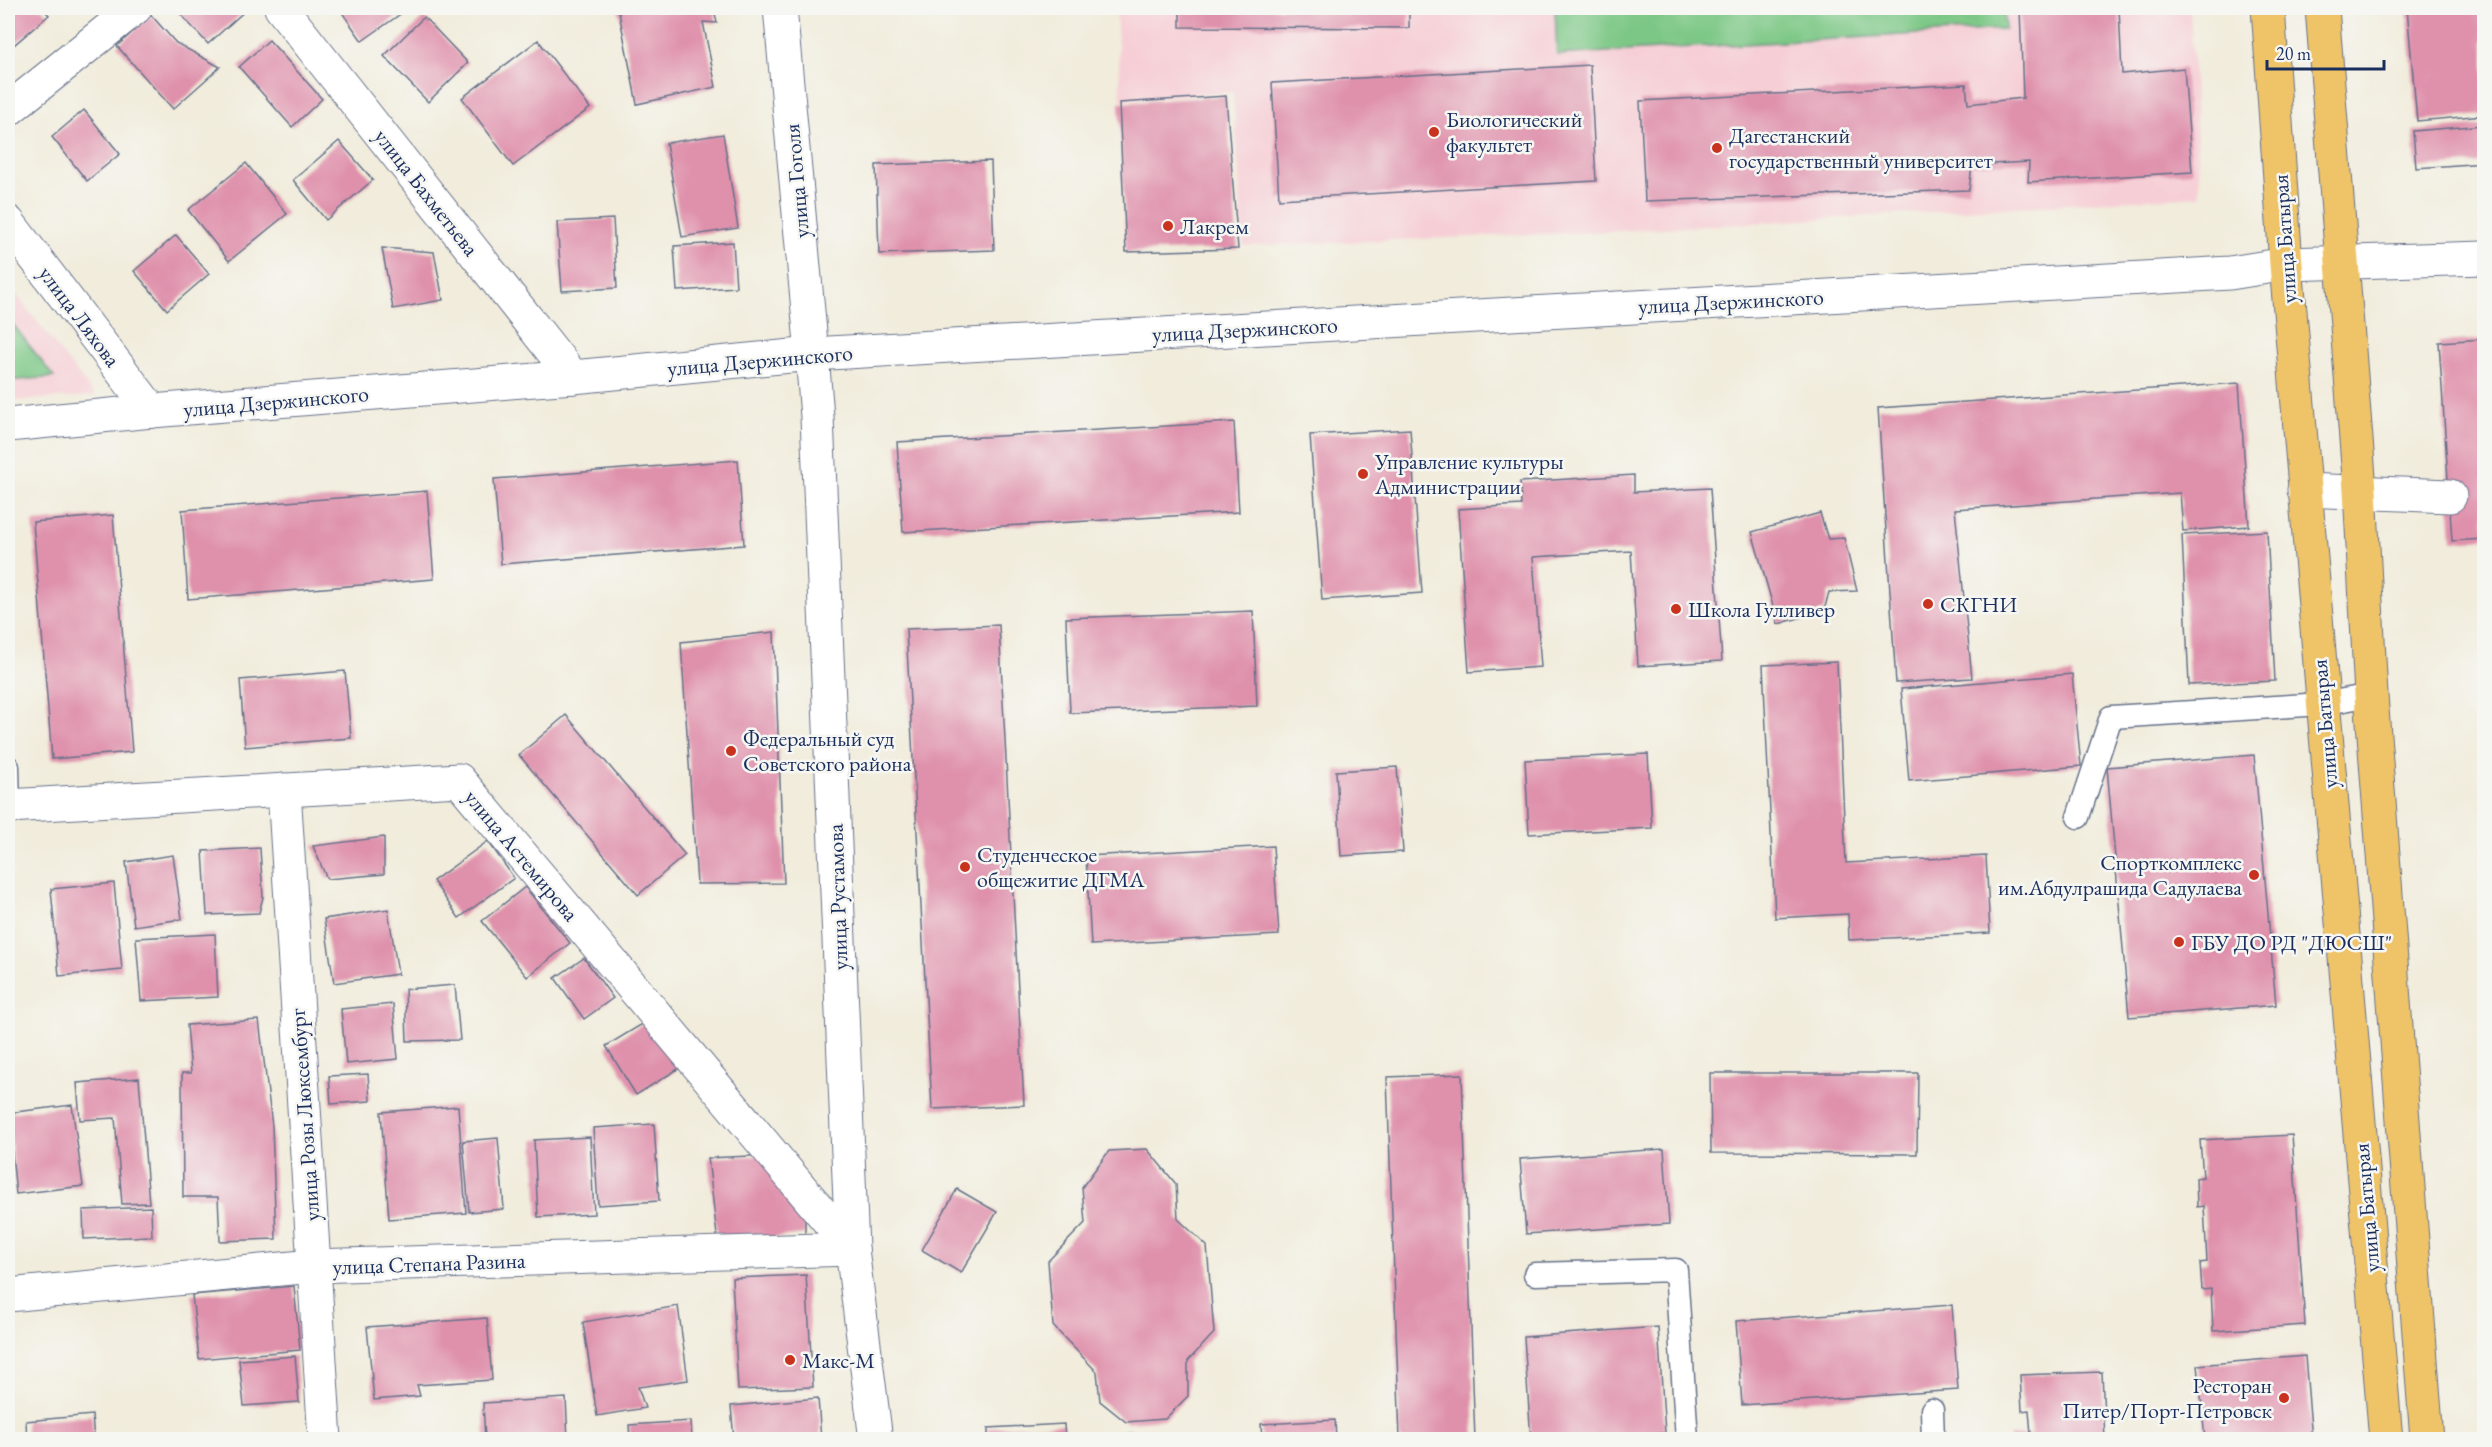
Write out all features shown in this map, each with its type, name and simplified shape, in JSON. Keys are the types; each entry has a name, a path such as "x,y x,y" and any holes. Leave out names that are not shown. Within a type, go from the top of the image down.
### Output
{"main road":[{"name":"улица Батырая","path":"2268,8 2304,490 2386,1440"},
{"name":"улица Батырая","path":"2322,8 2360,490 2372,695 2427,1440"}],"street":[{"path":"8,110 135,8"},
{"name":"улица Бахметьева","path":"281,8 573,377"},
{"name":"улица Гоголя","path":"780,8 812,354"},
{"name":"улица Ляхова","path":"8,222 152,411"},
{"name":"улица Дзержинского","path":"8,425 573,377 812,354 2206,274 2286,264 2484,258"},
{"name":"улица Рустамова","path":"812,354 817,417 852,1249 876,1440"},
{"path":"2304,490 2360,490 2450,496"},
{"name":"улица Астемирова","path":"8,806 459,780 852,1249"},
{"name":"улица Розы Люксембург","path":"284,790 326,1440"},
{"name":"улица Степана Разина","path":"8,1295 313,1266 852,1249"}],"lane":[{"path":"2078,817 2110,717 2322,704 2372,695"},
{"path":"8,766 8,806"},
{"path":"1534,1274 1676,1270 1687,1440"},
{"path":"1932,1410 1933,1440"}],"shaded area":[{"name":"Дагестанский государственный университет","path":"1116,8 2190,8 2200,196 1619,231 1244,246 1233,92 1121,100"},
{"path":"8,284 95,396 8,401"}],"green space":[{"path":"1555,8 2004,8 2005,29 1557,55"},
{"path":"8,318 54,377 8,381"}],"building":[{"path":"8,8 42,8 49,15 8,50"},
{"path":"175,8 248,8 208,44"},
{"path":"339,8 409,8 362,41"},
{"path":"618,8 714,8 717,23 703,22 716,87 637,104"},
{"path":"1180,8 1409,8 1409,28 1180,27"},
{"path":"2020,8 2119,8 2122,74 2184,68 2192,172 2028,182 2029,162 1972,165 1969,190 1645,201 1640,101 1966,84 1968,104 2023,98"},
{"path":"2407,8 2484,8 2484,115 2417,121"},
{"path":"151,15 176,43 220,67 173,109 117,46"},
{"path":"424,17 468,63 428,102 384,56"},
{"path":"269,40 322,99 292,127 239,67"},
{"path":"538,40 590,108 513,166 462,98"},
{"name":"Биологический факультет","path":"1590,65 1596,181 1279,199 1272,83"},
{"path":"1226,96 1238,249 1126,252 1119,103"},
{"path":"84,110 120,154 87,181 52,137"},
{"path":"2484,125 2484,163 2416,168 2413,131"},
{"path":"723,134 738,228 682,237 666,143"},
{"path":"339,141 373,180 326,220 293,180"},
{"path":"991,161 994,250 879,254 876,165"},
{"path":"246,163 287,214 229,261 188,210"},
{"path":"613,219 617,288 562,291 557,222"},
{"path":"176,235 209,274 167,310 134,271"},
{"path":"733,242 736,287 677,291 674,246"},
{"path":"382,248 434,252 443,300 393,309"},
{"path":"2484,339 2484,539 2452,541 2439,342"},
{"name":"СКГНИ","path":"2239,383 2249,526 2183,531 2180,493 1955,509 1972,678 1896,683 1878,408"},
{"path":"1234,422 1239,512 903,532 897,442"},
{"path":"1410,429 1422,593 1322,600 1310,435"},
{"path":"738,460 744,545 501,564 494,479"},
{"name":"Школа Гулливер","path":"1634,475 1634,492 1710,488 1722,661 1638,666 1631,551 1533,557 1541,667 1469,672 1458,509 1521,505 1520,482"},
{"path":"427,491 434,579 188,599 182,510"},
{"path":"1820,513 1828,539 1844,538 1857,591 1829,592 1824,611 1778,624 1752,532"},
{"path":"113,515 132,752 52,759 33,522"},
{"path":"2267,531 2275,681 2189,685 2182,535"},
{"path":"1253,611 1257,706 1070,713 1066,618"},
{"name":"Студенческое общежитие ДГМА","path":"999,625 1024,1105 932,1109 906,629"},
{"path":"774,632 784,883 697,884 681,642"},
{"path":"1837,662 1846,863 1986,856 1990,933 1849,940 1848,914 1775,918 1763,665"},
{"path":"345,671 351,738 245,747 240,680"},
{"path":"2072,674 2081,766 1909,781 1901,689"},
{"path":"566,715 685,855 638,895 519,755"},
{"path":"1648,754 1652,828 1529,834 1525,760"},
{"path":"2254,755 2276,1005 2129,1017 2107,767"},
{"path":"1397,767 1403,852 1341,856 1336,771"},
{"path":"384,837 384,874 327,879 313,846"},
{"path":"488,841 514,878 459,918 433,881"},
{"path":"1273,846 1279,935 1091,945 1086,856"},
{"path":"260,848 263,897 259,913 207,915 203,851"},
{"path":"173,855 182,919 134,926 126,862"},
{"path":"114,883 122,970 59,976 51,889"},
{"path":"525,887 570,943 527,977 482,921"},
{"path":"388,909 398,974 334,983 324,919"},
{"path":"215,934 218,997 141,1001 136,938"},
{"path":"584,958 613,998 584,1019 555,978"},
{"path":"455,985 460,1040 407,1041 405,989"},
{"path":"393,1004 398,1059 346,1064 341,1009"},
{"path":"652,1018 683,1066 636,1095 606,1046"},
{"path":"259,1020 272,1126 276,1239 220,1241 218,1197 183,1197 182,1073 191,1073 187,1025"},
{"path":"1710,1073 1918,1073 1917,1154 1711,1153"},
{"path":"368,1074 370,1101 331,1104 329,1076"},
{"path":"1462,1074 1475,1440 1400,1440 1387,1077"},
{"path":"139,1078 149,1203 122,1204 115,1118 80,1120 77,1083"},
{"path":"72,1105 83,1186 16,1194 8,1113"},
{"path":"458,1106 466,1213 389,1219 381,1112"},
{"path":"654,1124 659,1201 598,1205 593,1128"},
{"path":"2292,1135 2305,1325 2213,1331 2211,1289 2202,1290 2200,1263 2207,1262 2204,1206 2197,1207 2196,1178 2203,1177 2200,1140"},
{"path":"590,1137 594,1214 538,1217 534,1140"},
{"path":"498,1138 504,1209 469,1212 463,1141"},
{"path":"1147,1149 1176,1184 1178,1219 1207,1246 1214,1333 1188,1361 1188,1396 1165,1419 1126,1422 1100,1401 1097,1372 1053,1326 1048,1261 1085,1223 1082,1187 1109,1151"},
{"path":"1664,1149 1669,1224 1526,1234 1520,1159"},
{"path":"772,1155 805,1201 805,1234 718,1244 708,1158"},
{"path":"957,1189 997,1212 961,1273 922,1250"},
{"path":"151,1207 152,1236 84,1239 83,1210"},
{"path":"806,1275 813,1387 738,1390 732,1278"},
{"path":"294,1286 300,1350 199,1359 192,1295"},
{"path":"1952,1305 1958,1390 1742,1405 1736,1321"},
{"path":"678,1306 688,1380 638,1387 645,1408 597,1416 583,1322"},
{"path":"487,1318 492,1380 417,1385 420,1396 374,1400 367,1327"},
{"path":"1658,1327 1665,1433 1571,1440 1531,1440 1524,1337"},
{"path":"295,1356 299,1402 244,1406 239,1360"},
{"path":"2305,1356 2312,1440 2205,1440 2198,1365"},
{"path":"2102,1372 2105,1440 2010,1440 2010,1437 2031,1435 2029,1410 2022,1411 2020,1375"},
{"path":"566,1398 568,1440 485,1440 483,1403"},
{"path":"818,1398 821,1440 734,1440 731,1406"},
{"path":"92,1415 94,1440 27,1440 26,1421"},
{"path":"1335,1420 1336,1440 1262,1440 1261,1424"},
{"path":"691,1421 692,1440 630,1440 629,1425"},
{"path":"1064,1424 1065,1440 988,1440 988,1428"},
{"path":"1158,1433 1158,1440 1097,1440 1097,1436"},
{"path":"423,1436 423,1440 391,1440 391,1438"}],"place":[{"name":"Биологический факультет","path":"1434,132"},
{"name":"Дагестанский государственный университет","path":"1717,148"},
{"name":"Лакрем","path":"1168,226"},
{"name":"Управление культуры Администрации","path":"1363,474"},
{"name":"СКГНИ","path":"1928,604"},
{"name":"Школа Гулливер","path":"1676,609"},
{"name":"Федеральный суд Советского района","path":"731,751"},
{"name":"Студенческое общежитие ДГМА","path":"965,867"},
{"name":"Спорткомплекс им.Абдулрашида Садулаева","path":"2254,875"},
{"name":"ГБУ ДО РД \"ДЮСШ\"","path":"2179,942"},
{"name":"Макс-М","path":"790,1360"},
{"name":"Ресторан Питер/Порт-Петровск","path":"2284,1398"}]}
